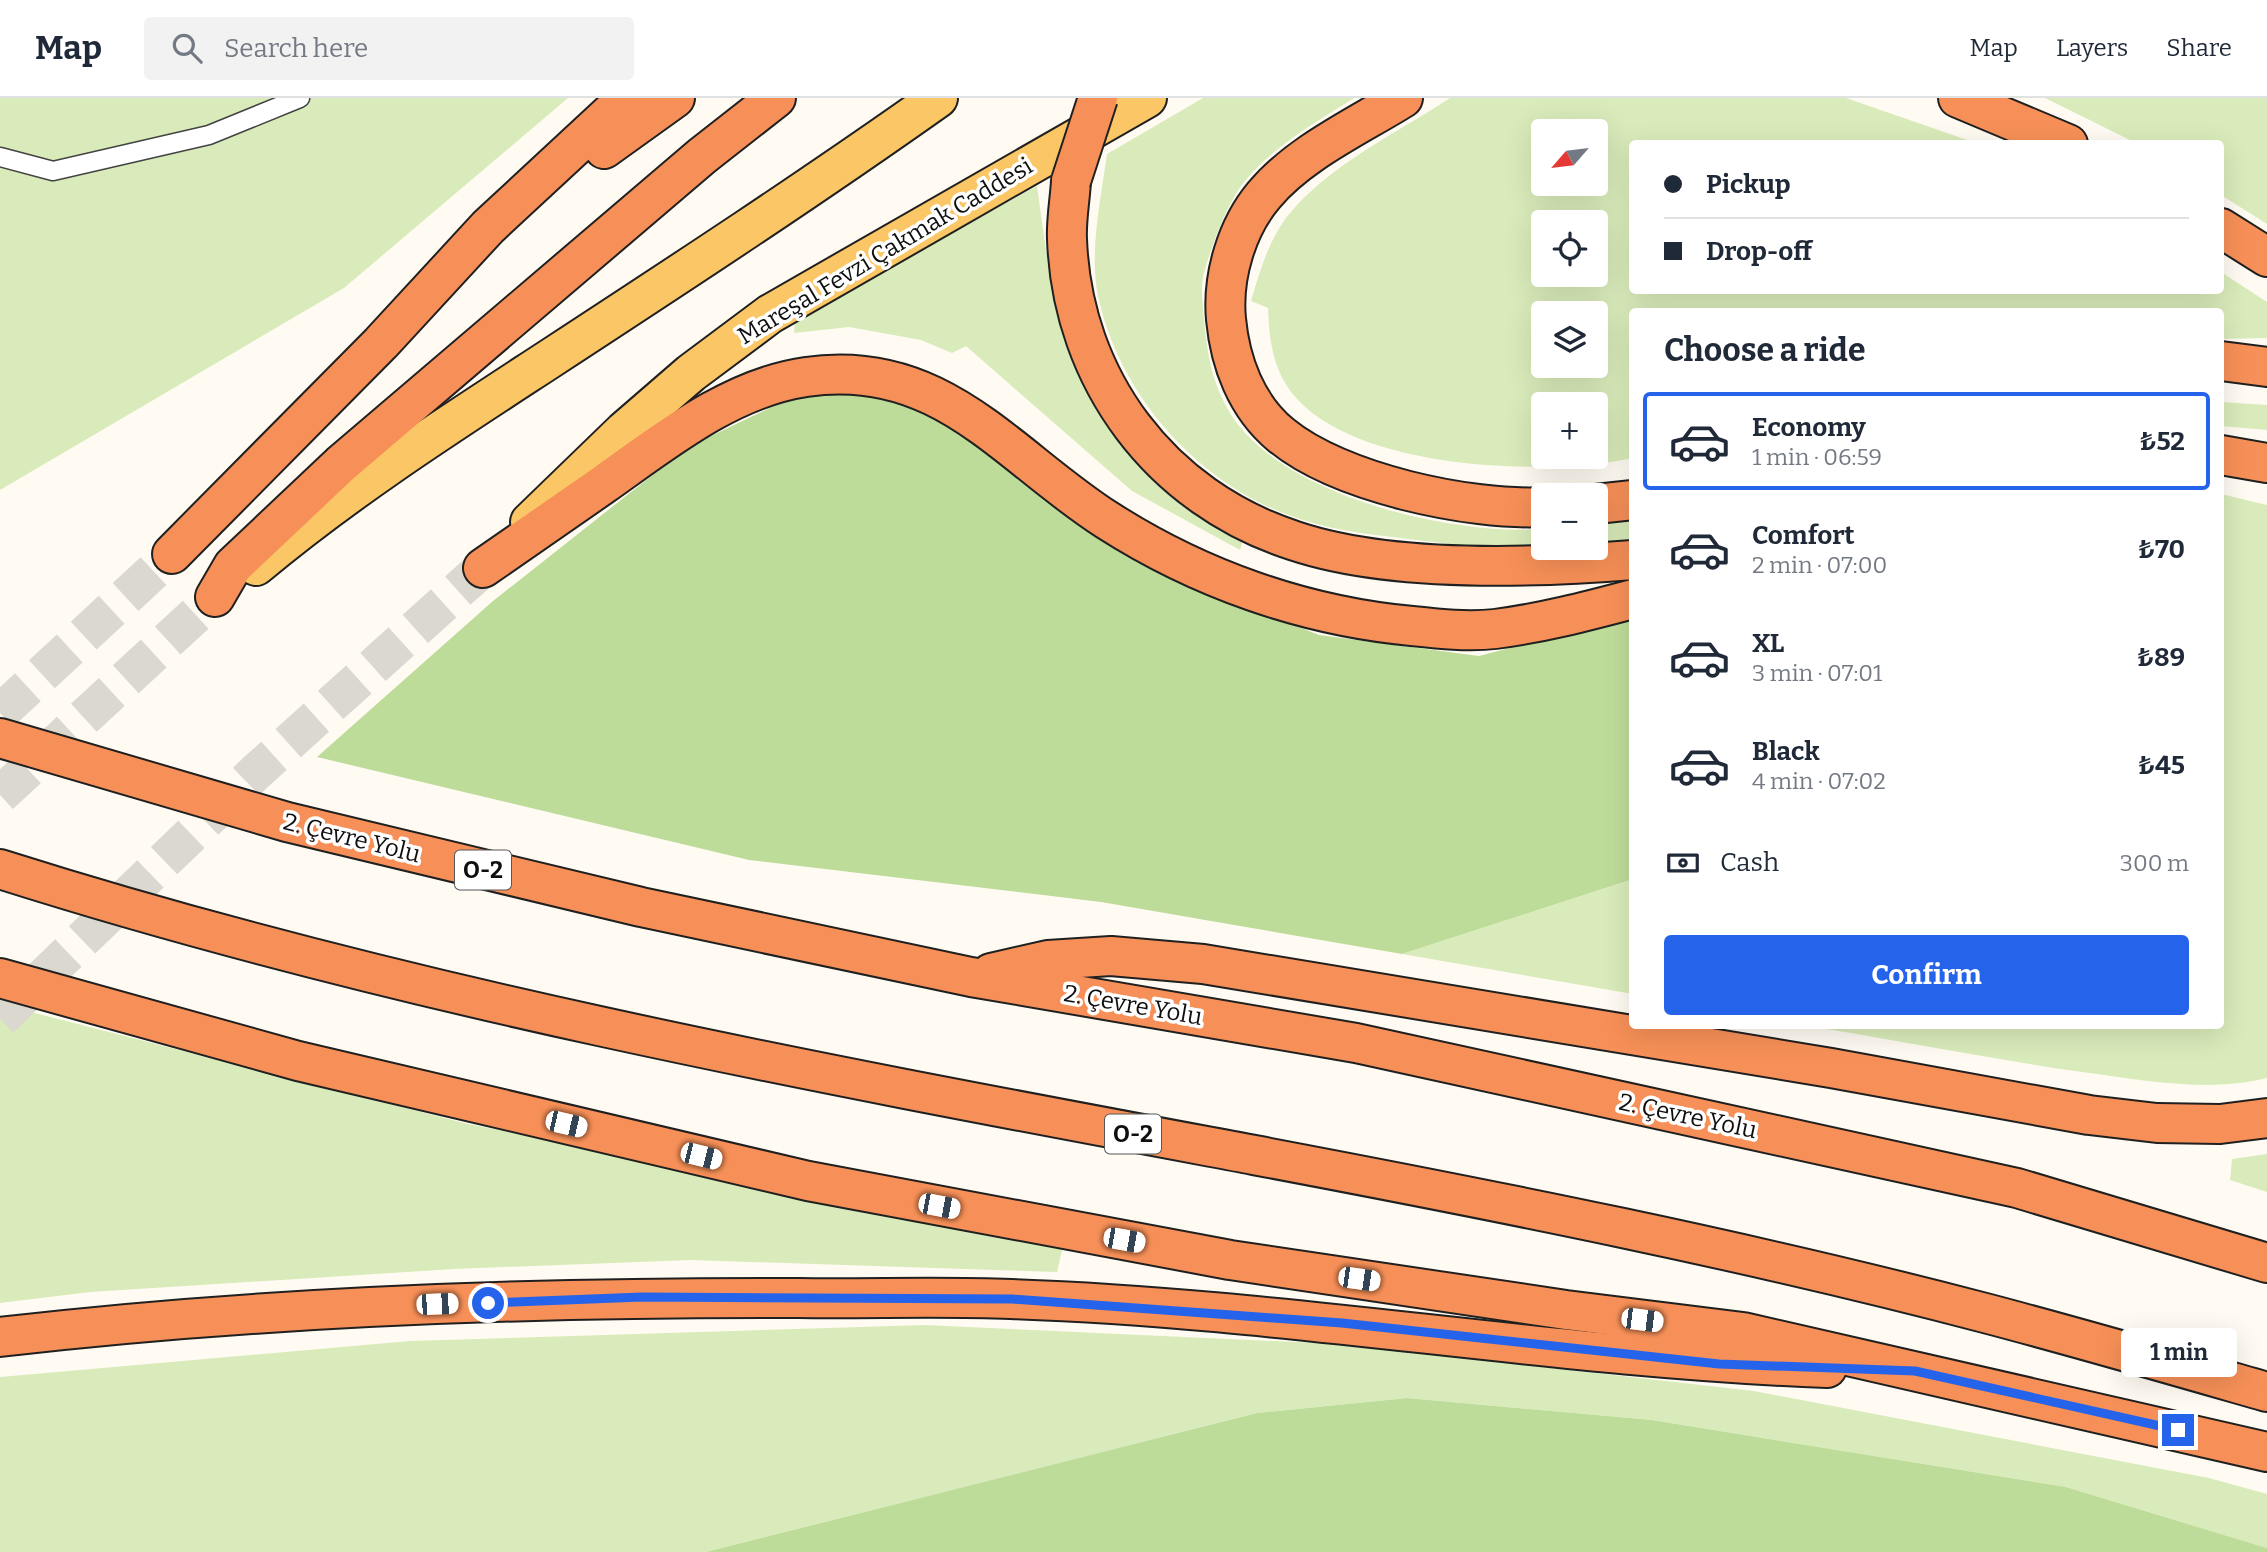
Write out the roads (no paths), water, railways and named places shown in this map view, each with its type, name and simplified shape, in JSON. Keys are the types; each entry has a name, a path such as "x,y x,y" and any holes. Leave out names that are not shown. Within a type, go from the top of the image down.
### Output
{"highway":[{"path":"172,554 381,343 488,227 627,98"},
{"path":"381,343 441,298 571,176 639,122 675,98"},
{"path":"215,597 233,566 369,439 702,156 776,98"},
{"path":"1098,98 1072,181 1066,238 1073,297 1094,366 1131,426 1170,469 1251,526 1297,542 1343,553 1501,566 1629,560"},
{"path":"1403,98 1303,161 1264,194 1244,226 1229,264 1225,307 1229,347 1239,379 1256,406 1280,435 1312,456 1348,472 1433,496 1482,504 1531,506"},
{"path":"1958,98 2058,140"},
{"path":"2225,231 2267,257"},
{"path":"2224,361 2267,367"},
{"path":"483,568 717,408 761,388 794,380 847,374 922,390 956,407 999,435 1073,496 1136,538 1203,572 1332,616 1449,629 1492,629 1629,600"},
{"path":"2224,456 2267,463"},
{"path":"1608,502 1629,500"},
{"name":"2. Çevre Yolu","path":"0,738 287,822 641,907 971,977 1356,1043 2017,1188 2267,1263"},
{"name":"O-2","path":"0,869 131,911 386,978 766,1064 1254,1155 1682,1242 1982,1312 2267,1392"},
{"path":"971,977 1048,960 1111,956 1203,964 1831,1068 2089,1115 2157,1123 2220,1124 2267,1118"},
{"path":"0,978 298,1061 808,1181 1230,1260 1566,1310 1743,1332 2267,1451"},
{"path":"0,1337 155,1321 399,1305 642,1297 1012,1299 1342,1323 1719,1364 1915,1371"}],"main road":[{"path":"215,597 335,504 416,446 854,157 938,98"},
{"name":"Mareşal Fevzi Çakmak Caddesi","path":"483,568 624,431 691,373 769,314 1147,98"}],"lane":[{"path":"0,156 53,171 209,135 300,98"}],"tunnel":[{"path":"0,713 172,554"},
{"path":"0,1019 256,772 483,568"},
{"path":"0,795 215,597"}]}
